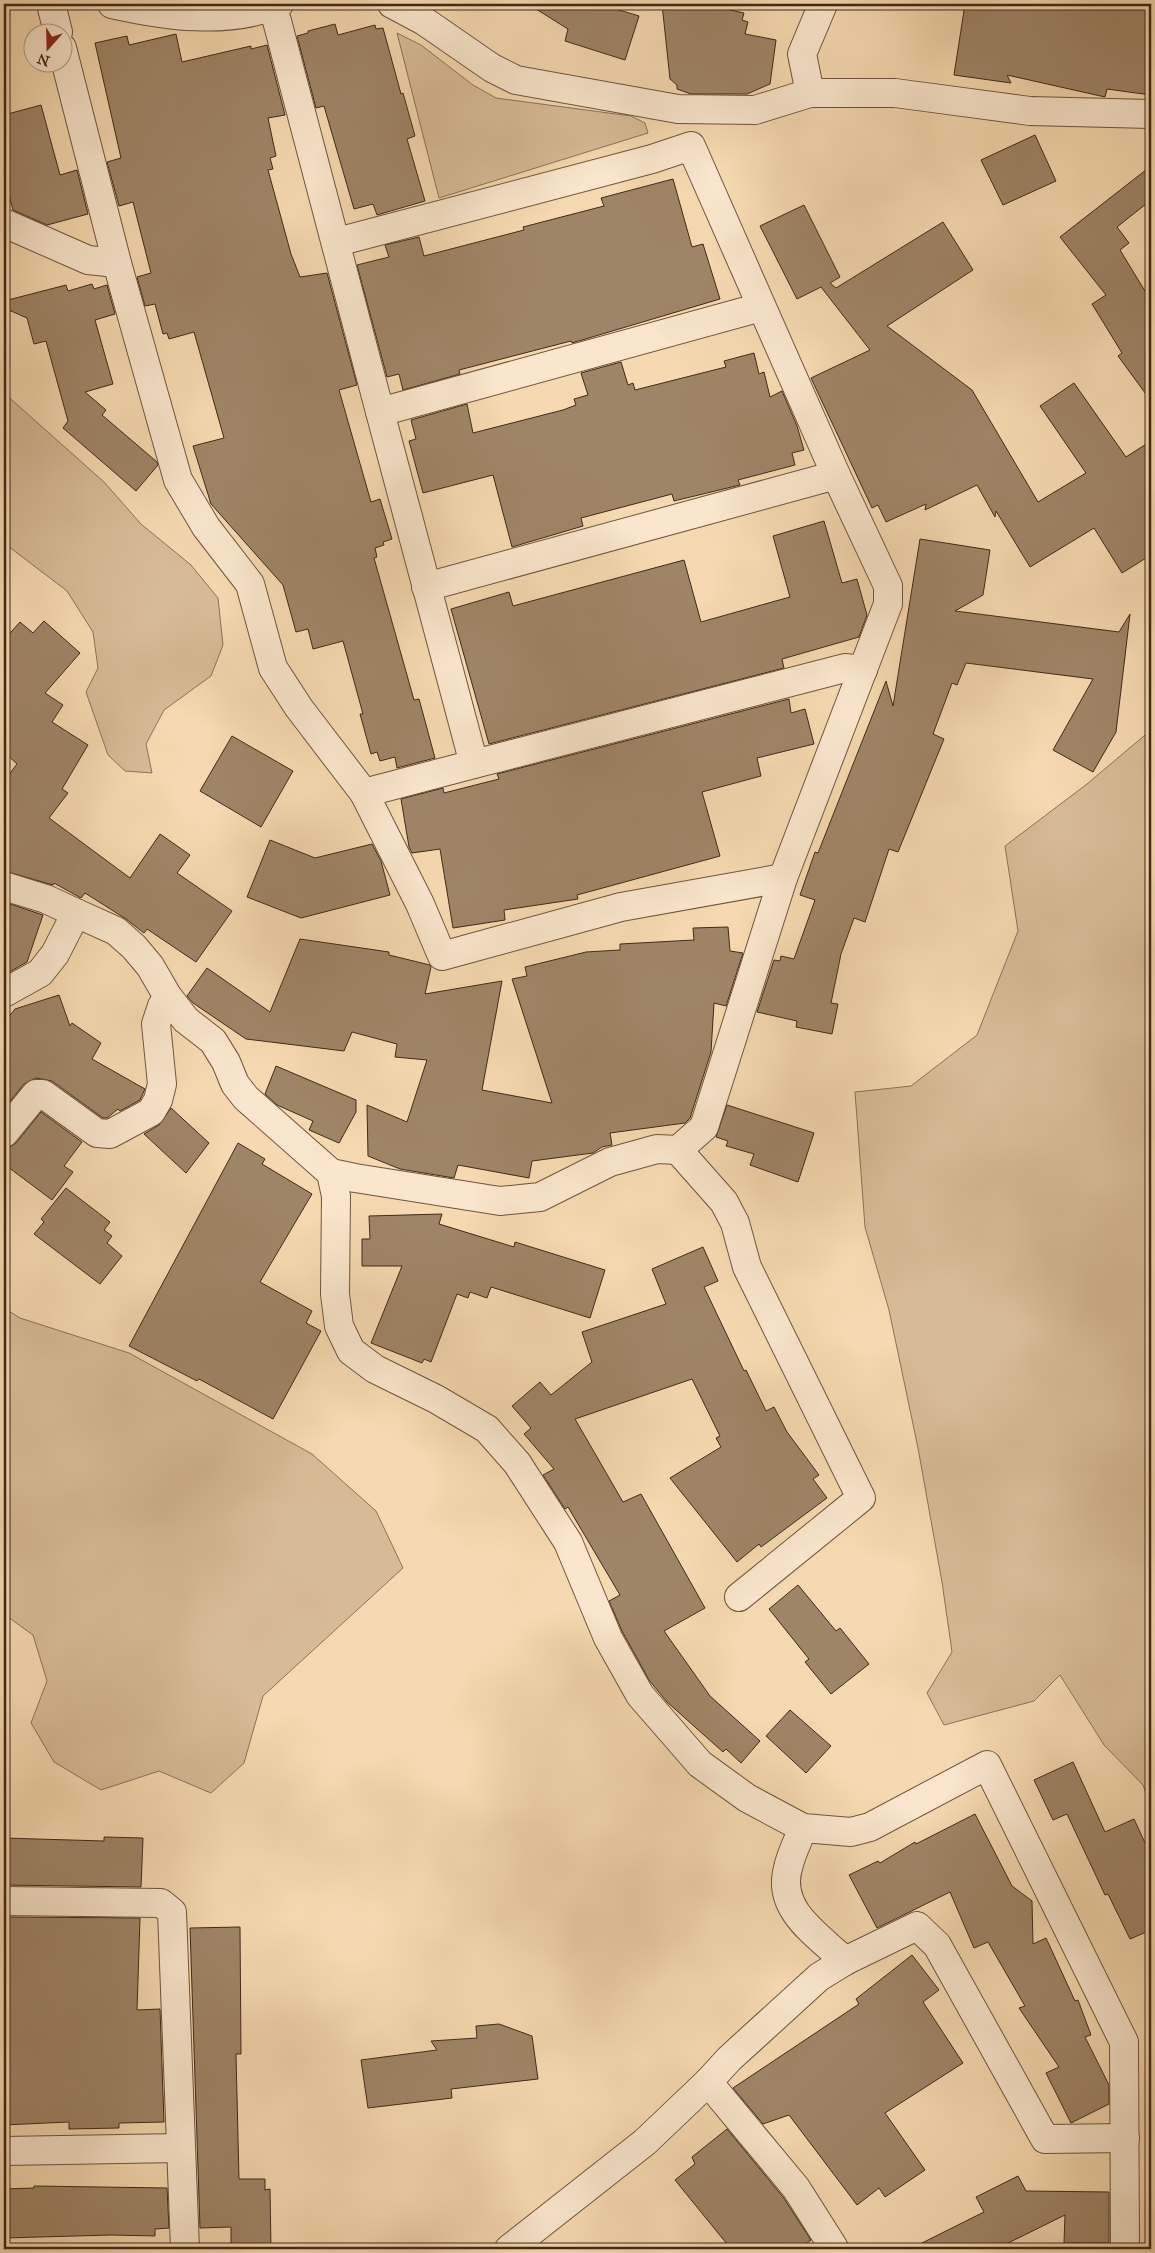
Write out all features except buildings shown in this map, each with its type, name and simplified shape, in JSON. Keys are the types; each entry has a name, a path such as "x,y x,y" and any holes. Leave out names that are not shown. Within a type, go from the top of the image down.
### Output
{"street":[{"path":"51,4 56,22"},
{"path":"112,4 208,17 260,11 275,5 277,20 474,764"},
{"path":"392,4 424,21 492,68 516,80 678,109 755,110 810,92 895,93 1030,111 1151,114"},
{"path":"810,92 802,54 823,4"},
{"path":"68,72 117,264 178,480 206,528 250,584 273,668 299,708 364,793 420,904 442,956 621,907 783,878"},
{"path":"4,886 46,899 116,931 134,947 150,966 168,997 186,1020 213,1041 226,1062 235,1084 246,1098 331,1173 500,1201 540,1197 610,1162 657,1149 678,1150 704,1127 783,878 888,604 888,586 761,307 691,146 678,109"},
{"path":"337,242 652,159 691,146"},
{"path":"4,223 88,260 117,264"},
{"path":"380,412 761,307"},
{"path":"426,587 836,475"},
{"path":"364,793 844,668 863,670"},
{"path":"4,993 40,972 55,954 76,913"},
{"path":"4,1133 36,1094 43,1094 97,1133 110,1134 151,1112 158,1100 162,1084 156,1024 162,1006 168,997"},
{"path":"678,1150 724,1202 735,1222 747,1268 861,1498 739,1597"},
{"path":"331,1173 336,1196 337,1310 339,1326 351,1350 375,1369 436,1399 487,1428 517,1462 568,1542 608,1638 640,1696 700,1764 747,1798 803,1828 851,1832 870,1826 987,1765 1124,2042 1126,2249"},
{"path":"803,1828 787,1869 786,1894 794,1912 845,1961"},
{"path":"4,1901 161,1903 172,1912 185,2249"},
{"path":"509,2249 645,2142 708,2082 728,2059 820,1977 845,1961 917,1926 937,1945 1045,2139 1125,2138"},
{"path":"708,2082 796,2188 834,2248"},
{"path":"4,2151 180,2148"}],"shaded area":[{"path":"397,33 421,45 473,85 496,98 631,116 645,123 648,133 439,198"},
{"path":"4,393 104,482 141,524 191,565 218,598 223,645 211,676 164,710 146,744 152,773 125,771 108,755 86,692 98,668 93,632 67,591 4,543"},
{"path":"1151,730 1151,1808 1143,1785 1104,1745 1060,1675 1034,1701 944,1725 927,1693 952,1652 942,1582 918,1448 889,1310 865,1227 855,1092 911,1086 977,1035 1018,931 1005,846 1087,784"},
{"path":"4,1308 20,1318 129,1353 312,1454 376,1511 403,1568 263,1696 244,1763 211,1793 159,1771 101,1790 54,1762 31,1723 47,1681 33,1635 4,1614"}]}
